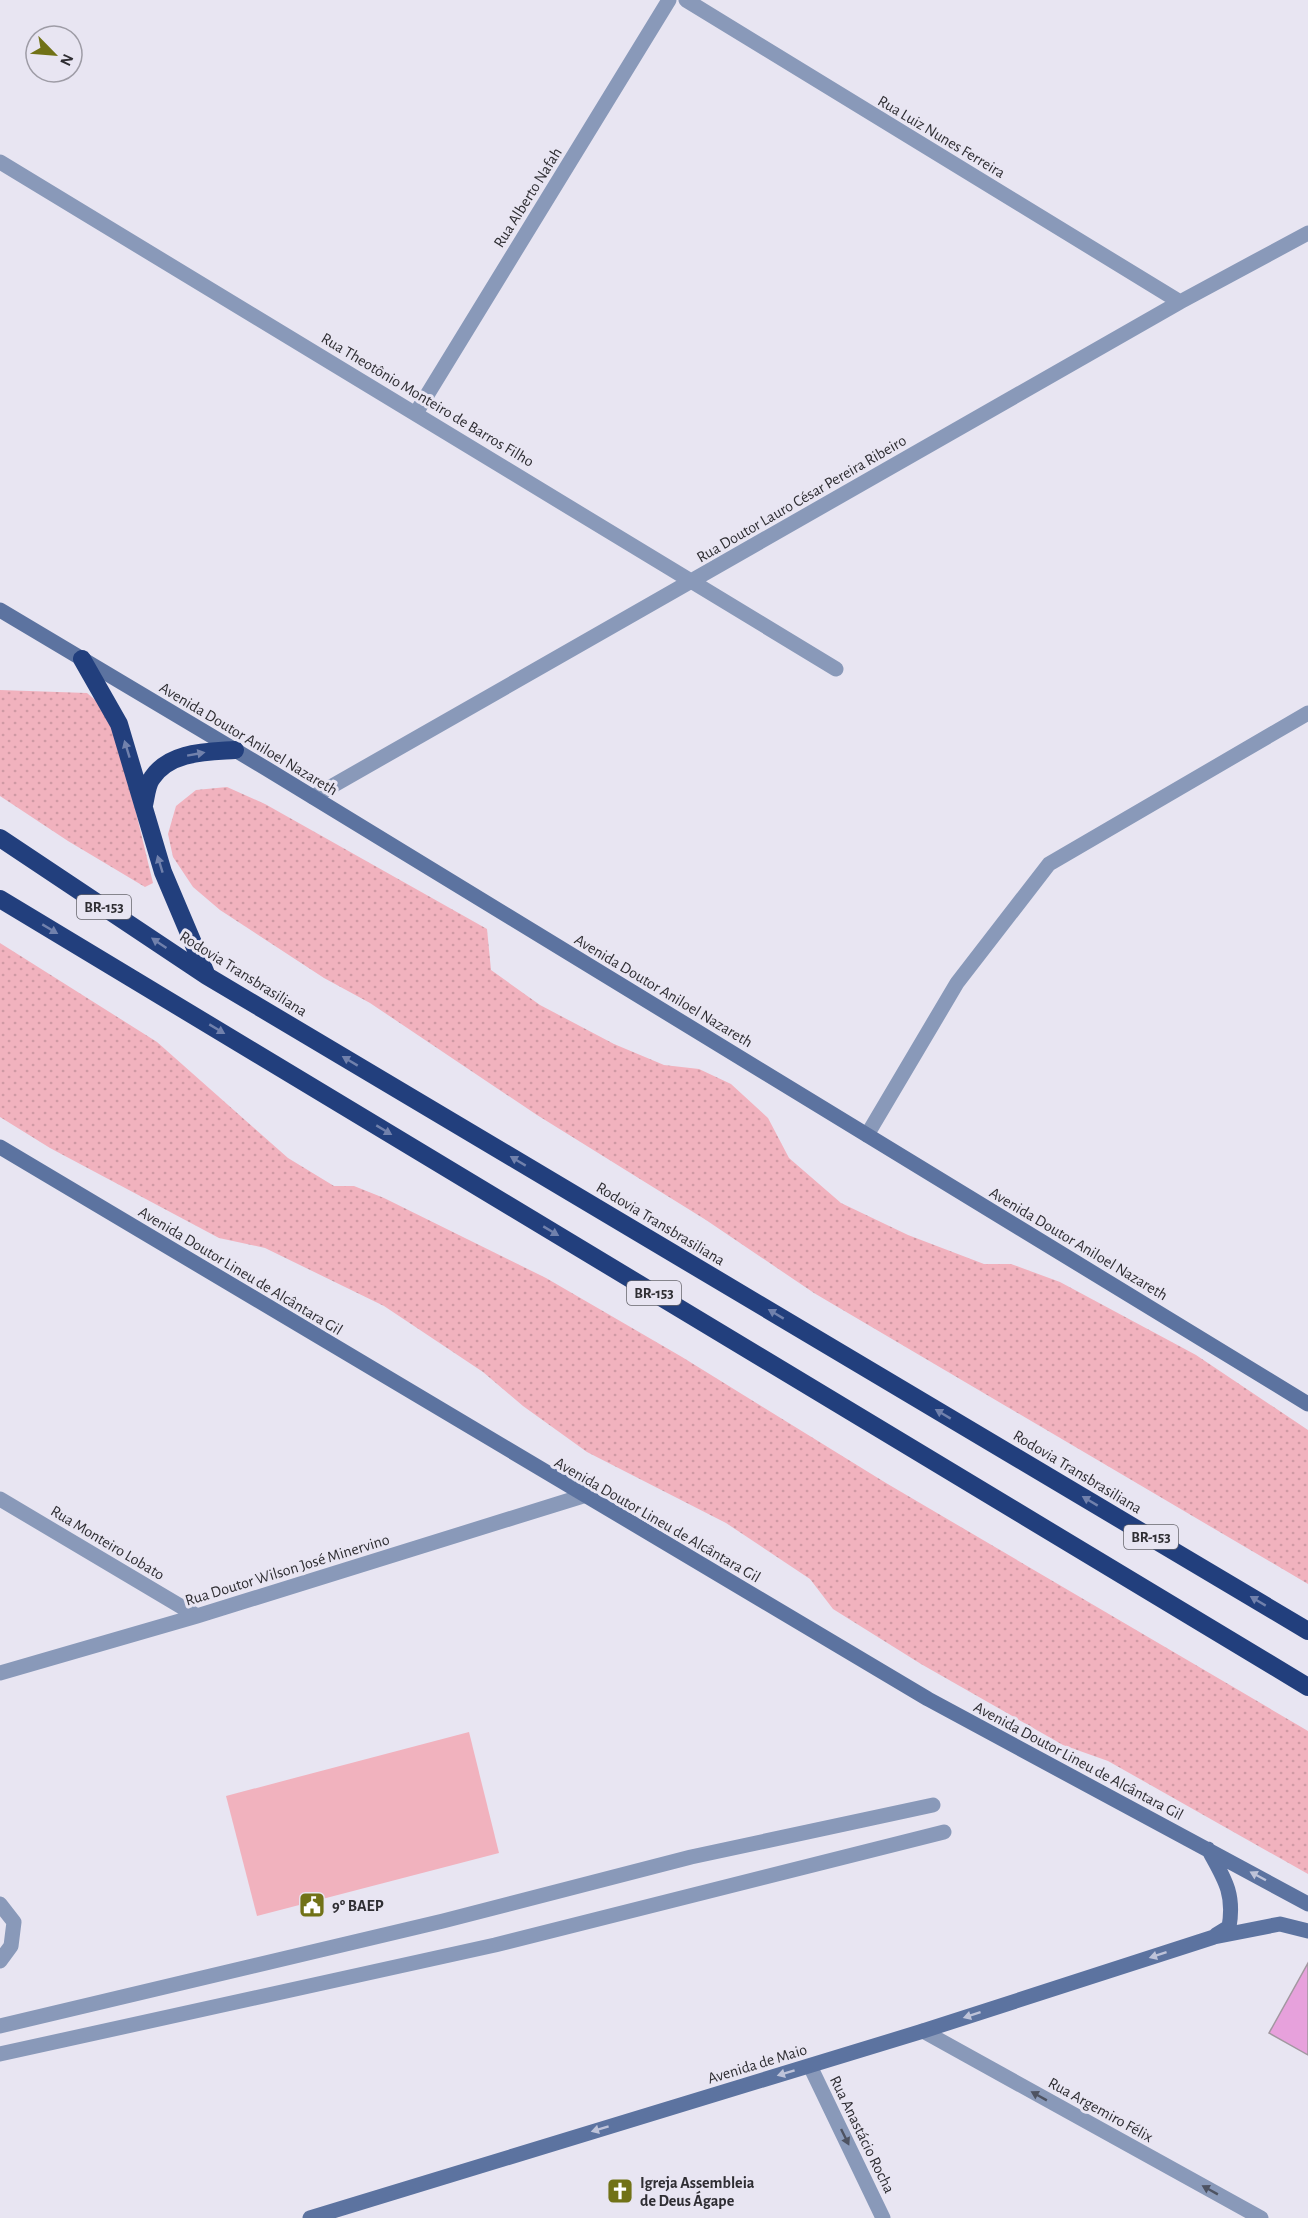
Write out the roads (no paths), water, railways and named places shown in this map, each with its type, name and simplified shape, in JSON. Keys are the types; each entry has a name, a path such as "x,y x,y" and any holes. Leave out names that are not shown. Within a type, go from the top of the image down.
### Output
{"highway":[{"path":"81,659 119,724 163,872 207,976"},
{"path":"144,805 152,778 171,762 199,753 235,750"},
{"name":"Rodovia Transbrasiliana","path":"0,838 207,976 1308,1631"},
{"name":"BR-153","path":"0,898 1308,1687"}],"main road":[{"name":"Avenida Doutor Aniloel Nazareth","path":"0,610 235,750 1308,1404"},
{"name":"Avenida Doutor Lineu de Alcântara Gil","path":"0,1147 583,1496 928,1699 1308,1904"},
{"path":"1208,1849 1231,1891 1233,1909 1229,1927 1214,1937"},
{"name":"Avenida de Maio","path":"310,2218 810,2066 1214,1937 1280,1924 1308,1931"}],"street":[{"name":"Rua Alberto Nafah","path":"416,413 669,0"},
{"name":"Rua Luiz Nunes Ferreira","path":"686,0 1180,302"},
{"name":"Rua Theotônio Monteiro de Barros Filho","path":"0,162 693,580 836,669"},
{"name":"Rua Doutor Lauro César Pereira Ribeiro","path":"312,797 1180,302 1308,233"},
{"path":"867,1135 957,983 1049,864 1308,713"},
{"name":"Rua Doutor Wilson José Minervino","path":"0,1673 197,1616 583,1496"},
{"name":"Rua Monteiro Lobato","path":"0,1499 197,1616"},
{"path":"0,2026 431,1924 691,1857 933,1805"},
{"path":"0,2054 495,1946 944,1832"},
{"path":"0,1904 14,1922 11,1946 0,1961"},
{"name":"Rua Argemiro Félix","path":"922,2031 1262,2218"},
{"name":"Rua Anastácio Rocha","path":"810,2066 883,2218"}],"place":[{"name":"9º BAEP","path":"312,1905"},
{"name":"Igreja Assembleia de Deus Ágape","path":"620,2191"}]}
